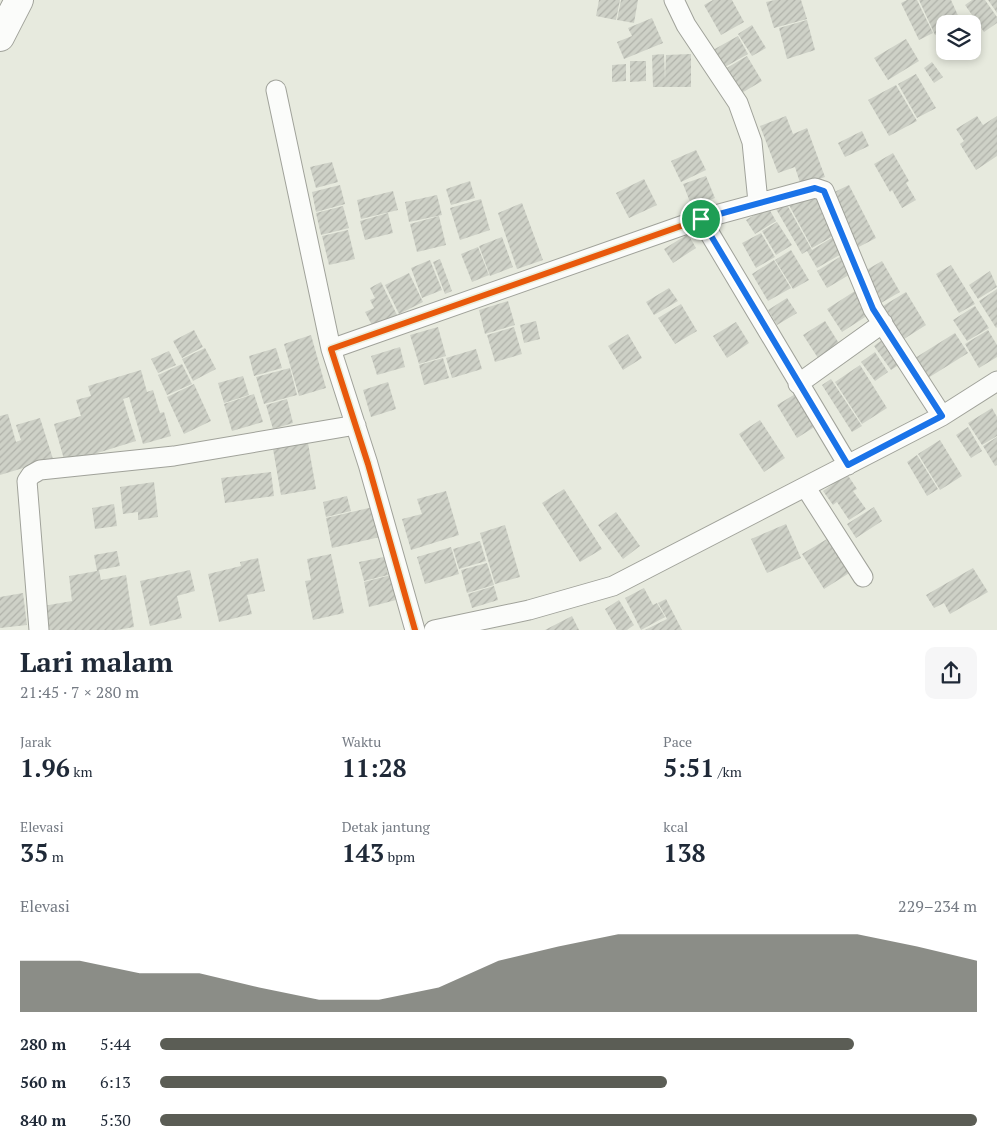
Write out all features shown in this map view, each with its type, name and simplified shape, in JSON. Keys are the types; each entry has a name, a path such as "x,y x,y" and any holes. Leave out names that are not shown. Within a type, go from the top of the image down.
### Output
{"main road":[{"path":"0,37 20,0"}],"street":[{"path":"674,0 686,25 738,103 752,142 758,202"},
{"path":"276,90 331,349 356,425 415,630"},
{"path":"331,349 701,219 815,188 824,191 873,309 942,416"},
{"path":"701,219 848,465"},
{"path":"798,384 883,322"},
{"path":"434,630 529,610 613,586 806,488 942,416 997,381"},
{"path":"39,630 27,482 31,476 40,470 174,456 356,425"},
{"path":"806,488 863,577"}],"building":[{"path":"599,0 620,0 616,20 596,16"},
{"path":"621,0 638,0 634,23 617,20"},
{"path":"713,0 732,0 744,22 721,35 704,5"},
{"path":"801,0 807,19 774,28 766,2"},
{"path":"907,0 917,0 933,33 919,40 901,3"},
{"path":"919,0 951,0 958,15 936,15 935,35"},
{"path":"972,0 985,0 997,17 997,23 984,32 981,28 981,15 972,15 965,5"},
{"path":"988,0 997,0 997,13"},
{"path":"652,18 663,43 624,59 617,42 632,36 628,28"},
{"path":"807,20 815,50 787,59 779,28"},
{"path":"752,25 766,48 752,56 738,34"},
{"path":"738,36 748,54 723,68 713,50"},
{"path":"906,39 919,61 888,80 874,58"},
{"path":"664,54 665,81 666,55 691,54 691,87 653,87 652,55"},
{"path":"747,56 762,81 740,94 725,69"},
{"path":"630,61 646,61 646,81 630,82"},
{"path":"932,62 943,77 934,83 924,68"},
{"path":"626,64 626,81 612,82 612,65"},
{"path":"916,74 936,108 917,118 898,84"},
{"path":"896,85 917,121 889,136 868,100"},
{"path":"786,116 793,134 807,128 825,177 801,186 795,167 778,173 760,126"},
{"path":"977,116 983,125 997,116 997,156 976,170 960,144 964,141 956,129"},
{"path":"862,131 869,146 845,157 838,143"},
{"path":"696,150 706,170 681,182 671,161"},
{"path":"893,153 909,181 906,183 916,200 902,208 892,190 890,192 874,164"},
{"path":"332,162 338,182 316,188 310,167"},
{"path":"706,176 715,198 692,207 683,184"},
{"path":"644,179 657,205 629,218 616,193"},
{"path":"470,181 475,198 451,205 446,189"},
{"path":"340,185 345,204 316,212 312,192"},
{"path":"849,185 876,238 853,250 826,196"},
{"path":"818,190 828,209 822,212 835,235 812,248 789,205"},
{"path":"393,191 398,210 361,219 357,200"},
{"path":"437,195 442,215 409,222 405,202"},
{"path":"481,199 490,230 460,240 450,208"},
{"path":"522,203 543,260 517,269 498,213"},
{"path":"786,203 812,250 833,237 843,253 817,268 807,251 802,254 776,209"},
{"path":"343,206 349,228 321,235 316,213"},
{"path":"768,207 776,221 755,234 746,220"},
{"path":"388,213 393,233 365,240 360,221"},
{"path":"439,216 446,245 417,252 410,224"},
{"path":"777,222 792,245 776,255 762,231"},
{"path":"348,230 355,259 329,265 322,236"},
{"path":"761,233 775,257 756,268 742,243"},
{"path":"688,234 696,248 673,263 664,249"},
{"path":"502,237 513,267 490,276 479,246"},
{"path":"478,247 489,275 472,282 461,254"},
{"path":"791,250 809,280 793,289 775,260"},
{"path":"843,255 854,272 827,288 817,271"},
{"path":"440,259 452,291 445,294 433,262"},
{"path":"430,260 442,290 422,298 411,268"},
{"path":"774,260 791,288 768,301 752,274"},
{"path":"882,261 900,292 881,303 863,272"},
{"path":"951,265 975,304 959,313 936,274"},
{"path":"990,271 997,287 978,299 969,285"},
{"path":"409,273 423,302 399,314 385,285"},
{"path":"381,282 397,315 373,327 365,312 374,308 370,300 375,298 370,288"},
{"path":"669,288 678,301 654,315 646,302"},
{"path":"858,289 873,312 842,332 827,309"},
{"path":"997,289 997,327 996,328 979,301"},
{"path":"906,292 926,325 904,339 883,306"},
{"path":"787,298 797,313 777,325 768,310"},
{"path":"508,301 515,325 485,334 479,310"},
{"path":"681,304 697,331 675,344 658,318"},
{"path":"975,306 989,328 967,341 953,320"},
{"path":"536,321 540,339 524,343 520,325"},
{"path":"825,321 840,345 818,358 803,335"},
{"path":"736,322 749,343 727,358 713,336"},
{"path":"438,327 446,356 419,364 410,335"},
{"path":"514,327 522,354 495,362 487,335"},
{"path":"194,330 203,347 182,358 173,341"},
{"path":"988,330 997,345 997,357 979,368 965,344"},
{"path":"955,333 968,353 928,378 915,358"},
{"path":"628,334 642,358 623,370 608,346"},
{"path":"311,335 326,388 299,396 284,344"},
{"path":"886,337 903,362 891,370 874,346"},
{"path":"400,347 405,367 377,375 371,356"},
{"path":"205,348 216,369 193,381 182,359"},
{"path":"276,348 282,368 254,376 249,356"},
{"path":"476,349 482,369 452,378 446,358"},
{"path":"169,351 176,365 158,373 151,359"},
{"path":"875,352 888,372 875,381 861,362"},
{"path":"443,358 449,378 424,385 419,365"},
{"path":"182,364 192,384 167,395 158,375"},
{"path":"860,365 887,408 862,424 835,382"},
{"path":"290,368 297,395 264,404 256,377"},
{"path":"141,370 147,392 153,390 160,413 164,412 171,436 143,444 129,397 123,399 136,441 65,463 54,424 81,416 76,400 91,396 88,386"},
{"path":"243,376 249,395 224,403 218,383"},
{"path":"831,379 862,426 852,432 822,385"},
{"path":"388,382 396,409 371,417 363,390"},
{"path":"194,384 211,421 184,434 167,397"},
{"path":"797,393 816,426 797,438 777,405"},
{"path":"254,394 263,422 232,431 224,404"},
{"path":"287,399 293,423 273,429 266,405"},
{"path":"992,408 997,417 997,436 982,445 968,423"},
{"path":"8,414 16,442 21,440 16,425 40,418 53,459 0,475 0,416"},
{"path":"760,420 785,458 764,472 739,434"},
{"path":"968,427 982,451 971,458 956,435"},
{"path":"997,437 997,465 995,466 983,446"},
{"path":"940,440 962,476 940,490 918,454"},
{"path":"308,443 316,489 281,495 273,449"},
{"path":"917,455 938,489 927,496 907,462"},
{"path":"271,472 274,496 225,503 221,478"},
{"path":"847,474 857,489 853,491 866,509 849,520 837,502 833,505 823,491"},
{"path":"154,482 158,517 138,520 138,512 123,514 120,487"},
{"path":"564,489 602,549 580,562 542,503"},
{"path":"446,491 459,535 411,550 402,519 422,514 417,499"},
{"path":"347,496 351,511 326,517 323,502"},
{"path":"114,504 117,526 95,529 92,508"},
{"path":"373,507 380,537 332,548 326,518"},
{"path":"874,507 882,521 856,538 847,524"},
{"path":"616,512 640,546 623,559 598,525"},
{"path":"786,524 801,558 767,573 751,539"},
{"path":"505,525 520,577 495,584 480,533"},
{"path":"832,536 854,570 824,589 802,554"},
{"path":"480,541 486,561 459,569 453,549"},
{"path":"451,547 459,574 425,584 417,557"},
{"path":"117,551 120,566 99,570 101,580 126,575 134,627 117,630 47,630 43,606 72,601 69,576 97,571 94,555"},
{"path":"331,554 344,613 313,620 305,581 311,580 307,559"},
{"path":"384,557 388,575 364,581 359,562"},
{"path":"258,558 265,591 247,595 252,614 219,622 208,574 241,566 240,562"},
{"path":"487,563 494,585 467,593 461,570"},
{"path":"973,568 988,592 950,614 944,603 934,608 926,595"},
{"path":"190,570 195,591 177,596 182,618 150,626 140,581"},
{"path":"391,575 396,600 369,607 364,582"},
{"path":"494,586 498,600 472,608 468,594"},
{"path":"644,588 653,605 657,603 665,617 641,630 625,598"},
{"path":"23,593 27,625 0,628 0,597"},
{"path":"666,599 682,630 645,630 667,619 658,603"},
{"path":"619,600 634,625 627,630 617,630 605,609"},
{"path":"572,616 579,630 545,630"}],"cycle path":[{"path":"848,465 701,219 815,188 824,191 873,309 942,416"},
{"path":"415,630 368,464 331,349 701,219"}],"route":[{"path":"815,188 824,191 873,309 942,416 848,465 701,219 815,188"}]}
